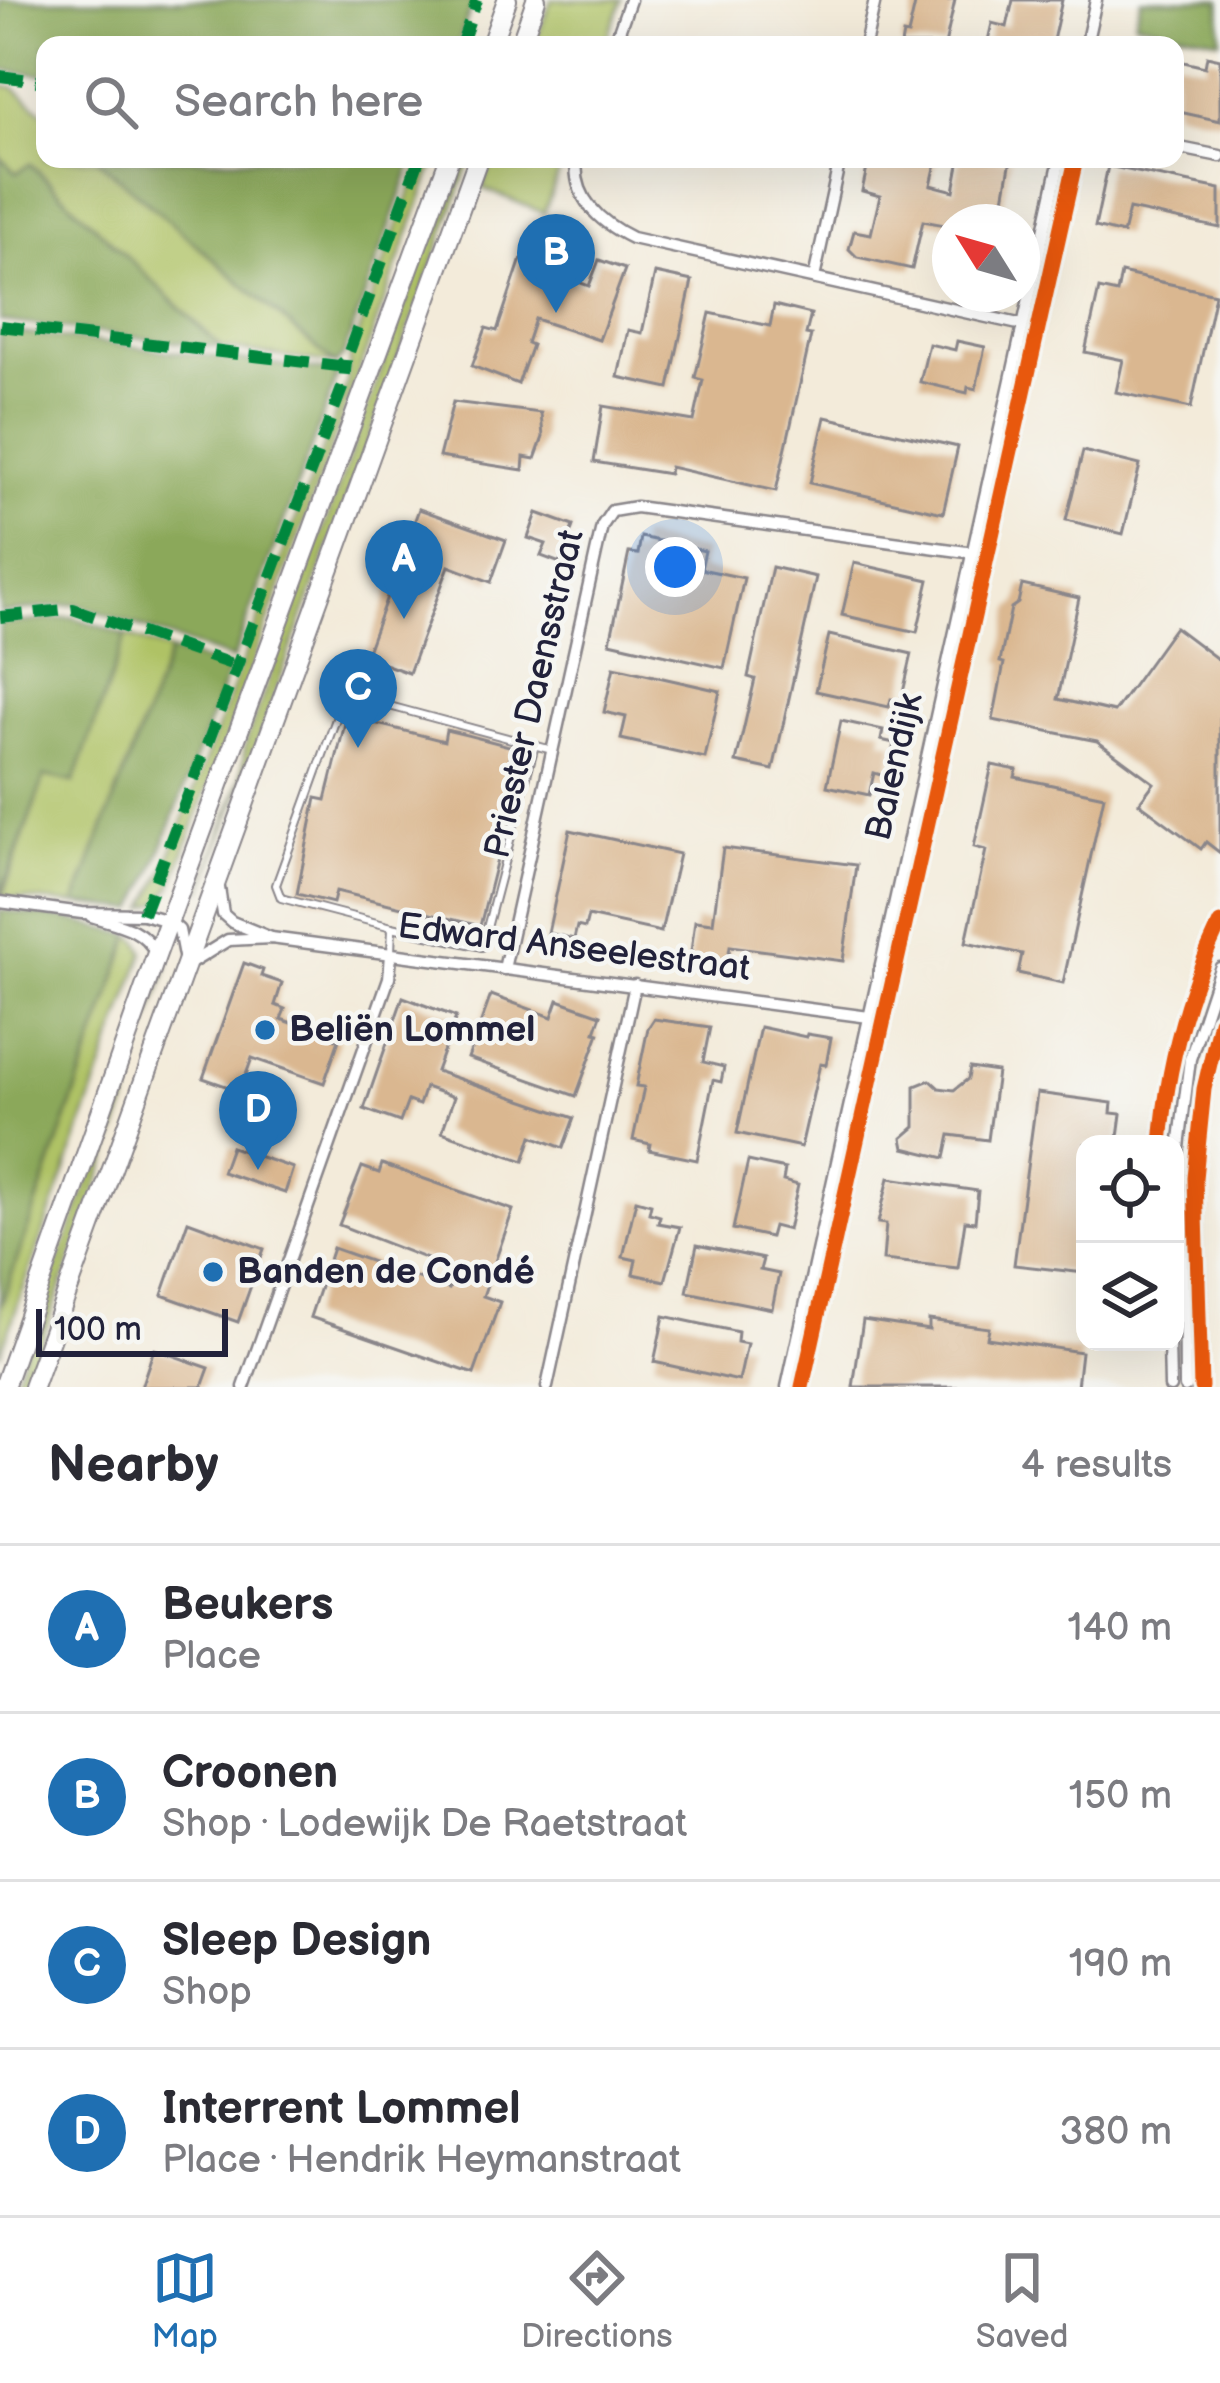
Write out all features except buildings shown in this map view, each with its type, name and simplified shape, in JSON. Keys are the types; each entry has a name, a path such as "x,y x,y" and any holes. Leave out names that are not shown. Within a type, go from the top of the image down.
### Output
{"highway":[{"path":"494,36 507,0"},
{"path":"523,36 536,0"},
{"path":"4,1387 156,956 446,168"},
{"path":"33,1387 475,168"}],"street":[{"path":"617,36 630,0"},
{"path":"867,36 875,0"},
{"path":"1088,36 1096,0"},
{"path":"1184,148 1220,156"},
{"path":"576,168 581,193 596,216 632,238 1023,325"},
{"path":"814,278 838,168"},
{"name":"Balendijk","path":"787,1387 1058,168"},
{"name":"Priester Daensstraat","path":"504,969 602,526 612,511 636,507 974,553"},
{"name":"Edward Anseelestraat","path":"220,871 223,914 271,938"},
{"path":"142,914 163,909 180,890"},
{"path":"0,902 82,913 142,914 169,921 179,930 186,966"},
{"path":"82,913 135,930 147,937 156,956"},
{"name":"Edward Anseelestraat","path":"186,966 228,940 271,938 869,1017"},
{"path":"244,1387 389,978 391,955"},
{"path":"1181,1135 1190,1059 1220,968"},
{"path":"547,1387 635,986"},
{"path":"1169,1351 1170,1387"},
{"path":"1183,1351 1185,1387"}],"lane":[{"path":"535,745 482,947 281,898 276,886 345,694 535,745 552,750"},
{"path":"391,955 392,927"}],"green space":[{"path":"0,0 474,0 461,36 36,36 36,74 0,70"},
{"path":"551,0 622,0 608,36 537,36"},
{"path":"1141,0 1220,0 1220,40 1135,22"},
{"path":"0,85 13,87 36,106 36,168 107,168 335,364 222,348 31,164 16,174 0,157"},
{"path":"0,157 16,173 30,164 222,348 0,321"},
{"path":"107,168 411,168 343,357 335,364"},
{"path":"419,168 433,168 171,888 146,908 347,383 350,357"},
{"path":"455,168 468,168 202,891 240,779 246,743"},
{"path":"490,168 561,168 544,213 482,188"},
{"path":"0,330 339,372 233,660 76,604 0,613"},
{"path":"73,617 126,635 74,782 45,776 0,896 0,624"},
{"path":"126,635 170,651 75,904 2,897 45,775 74,782"},
{"path":"170,651 230,668 135,910 75,904"},
{"path":"0,910 131,935 0,1308"},
{"path":"131,935 144,952 0,1355 0,1308"},
{"path":"169,964 129,1079 128,1101 25,1387 12,1387"}],"marked path":[{"path":"464,36 477,0"},
{"path":"0,76 36,81"},
{"path":"0,326 339,366 346,360 416,168"},
{"path":"143,914 344,383 346,360"},
{"path":"0,617 73,609 237,666"}],"cycle path":[{"path":"802,1387 1074,168"},
{"path":"1162,1135 1180,1031 1220,923"},
{"path":"1201,1387 1195,1178 1204,1089 1220,1021"}],"place":[{"name":"Croonen","path":"556,313"},
{"name":"Beukers","path":"404,619"},
{"name":"Sleep Design","path":"358,748"},
{"name":"Beliën Lommel","path":"265,1030"},
{"name":"Interrent Lommel","path":"258,1170"},
{"name":"Banden de Condé","path":"213,1272"}]}
